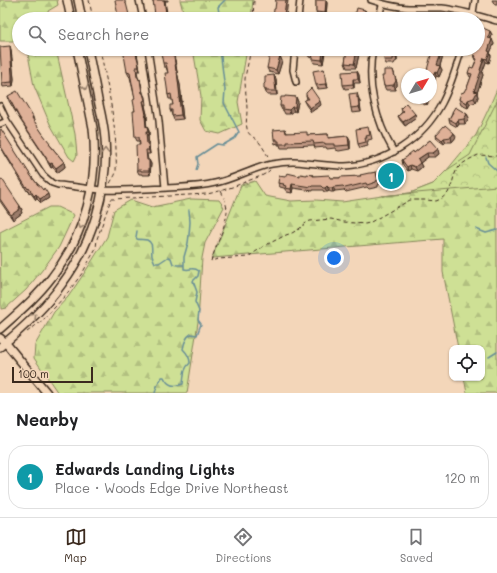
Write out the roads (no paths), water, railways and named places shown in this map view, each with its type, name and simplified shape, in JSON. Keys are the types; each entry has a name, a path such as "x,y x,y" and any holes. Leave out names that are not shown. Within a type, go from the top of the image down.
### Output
{"main road":[{"path":"67,0 70,12"},
{"path":"78,0 81,12"},
{"path":"47,393 2,342 0,329 32,300 63,262 78,233 89,202 94,172 94,141 93,128 78,56"},
{"path":"2,342 45,304 62,284 76,263 88,237 100,203 104,169 105,140 89,56"}],"street":[{"path":"139,0 142,12"},
{"path":"299,12 300,0"},
{"path":"371,0 382,4 407,8 443,8 464,12"},
{"path":"473,12 475,0"},
{"path":"380,12 382,4"},
{"path":"485,19 497,21"},
{"path":"149,56 159,121 165,188"},
{"path":"295,56 294,70 296,82"},
{"path":"372,56 371,68 373,96 376,110 394,152"},
{"path":"0,106 7,121 43,176 47,180 58,185 102,190 202,186 229,180 256,169 280,163 292,162 334,166 359,164 372,161 394,152 420,133 429,124 448,91 460,56"},
{"path":"0,124 7,121"}],"waterway":[{"path":"219,12 218,7 225,0"},
{"path":"196,170 198,164 197,157 217,144 223,145 235,138 239,132 224,103 225,90 221,56"},
{"path":"486,157 488,163 497,171"},
{"path":"155,393 162,377 164,377 169,384 183,384 185,370 190,363 188,355 183,349 184,345 189,335 197,335 201,324 198,320 199,311 195,302 197,292 193,281 198,276 199,271 195,269 184,269 184,257 189,235 189,210"},
{"path":"476,229 486,233 497,230"},
{"path":"137,231 137,239 147,240 151,243 152,256 155,263 159,263 168,257 171,258 173,264 184,265"},
{"path":"489,357 497,352"}],"place":[{"name":"Edwards Landing Lights","path":"391,176"}]}
